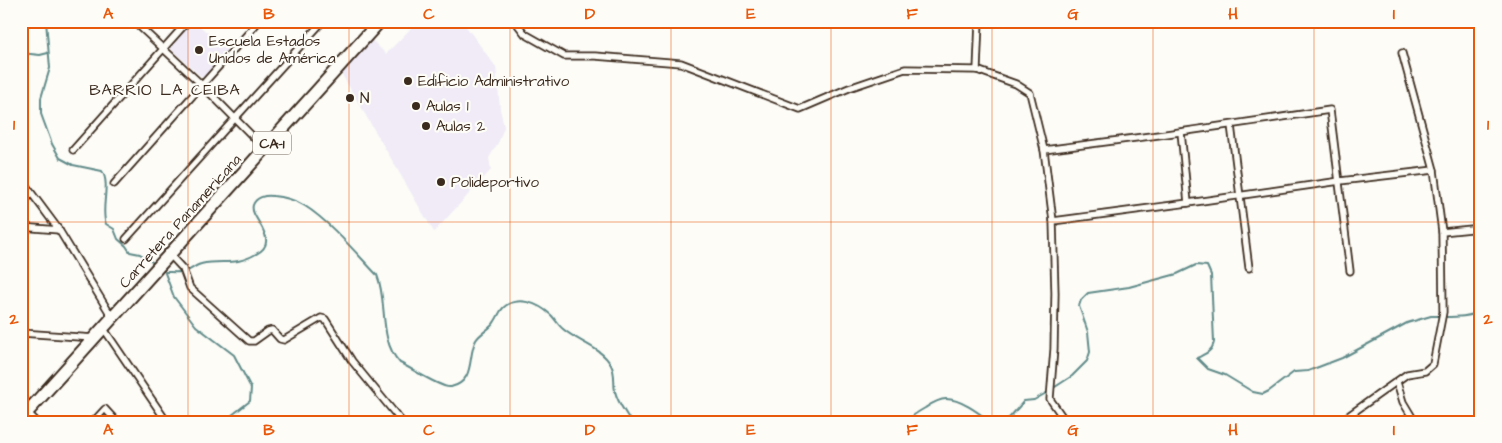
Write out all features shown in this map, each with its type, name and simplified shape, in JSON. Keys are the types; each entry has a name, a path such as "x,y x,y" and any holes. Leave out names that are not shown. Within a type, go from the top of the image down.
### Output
{"highway":[{"name":"Carretera Panamericana","path":"24,415 266,150 380,21"}],"street":[{"path":"136,21 236,118 266,150"},
{"path":"74,150 188,21"},
{"path":"114,184 259,21"},
{"path":"126,239 322,21"},
{"path":"515,21 525,34 564,56 594,56 681,63 800,109 849,88 905,69 977,70 1016,84 1030,93 1044,150 1053,221 1055,312 1050,399 1066,422"},
{"path":"977,70 979,21"},
{"path":"1343,422 1344,419 1407,374 1425,370 1434,364 1442,312 1442,232 1434,170 1402,53"},
{"path":"1044,150 1330,110 1350,271"},
{"path":"1231,125 1249,268"},
{"path":"1181,132 1188,203"},
{"path":"1053,221 1340,181 1434,170"},
{"path":"21,179 59,230 112,317"},
{"path":"21,227 59,230"},
{"path":"1442,232 1481,228"},
{"path":"162,263 183,269 190,288 249,341 254,341 272,330 280,339 284,340 320,318 325,319 352,361 402,422"},
{"path":"104,328 167,422"},
{"path":"21,333 94,338"},
{"path":"1396,382 1403,402 1415,422"},
{"path":"93,422 105,409 117,422"},
{"path":"24,415 37,422"}],"shaded area":[{"name":"Escuela Estados Unidos de América","path":"194,21 228,51 203,78 170,48"},
{"path":"418,21 462,21 496,67 500,109 504,127 499,141 489,158 491,170 434,232 341,73 372,40 386,54"}],"waterway":[{"path":"46,21 50,68 41,98 41,114 52,144 60,158 73,165 102,171 106,183 104,211 106,224 114,229 118,239 130,252 140,254 155,264"},
{"path":"21,53 40,55 48,53"},
{"path":"165,272 185,272 199,265 235,262 258,253 265,246 266,239 254,213 254,202 261,197 267,196 290,199 305,206 324,220 377,275 382,297 386,332 393,354 400,363 441,385 451,387 459,384 468,374 473,346 478,337 493,324 503,308 515,302 527,302 546,311 563,329 595,349 607,359 613,372 616,395 631,422"},
{"path":"1052,389 1072,376 1087,361 1090,352 1088,332 1079,306 1081,300 1088,293 1129,287 1177,274 1196,265 1207,266 1211,275 1214,342 1210,350 1197,358 1208,369 1225,375 1253,392 1263,394 1294,372 1308,371 1342,358 1407,323 1431,316 1440,316"},
{"path":"165,273 174,297 196,326 234,355 251,388 250,401 227,419 226,422"},
{"path":"1444,317 1468,316 1481,311"},
{"path":"1003,422 1024,401 1034,400 1048,392"},
{"path":"906,422 932,403 946,399 964,404 991,422"}],"place":[{"name":"Escuela Estados Unidos de América","path":"199,50"},
{"name":"Edificio Administrativo","path":"408,81"},
{"name":"N","path":"350,98"},
{"name":"Aulas 1","path":"416,106"},
{"name":"Aulas 2","path":"426,126"},
{"name":"Polideportivo","path":"441,182"}],"district":[{"name":"BARRIO LA CEIBA","path":"165,89"}]}
